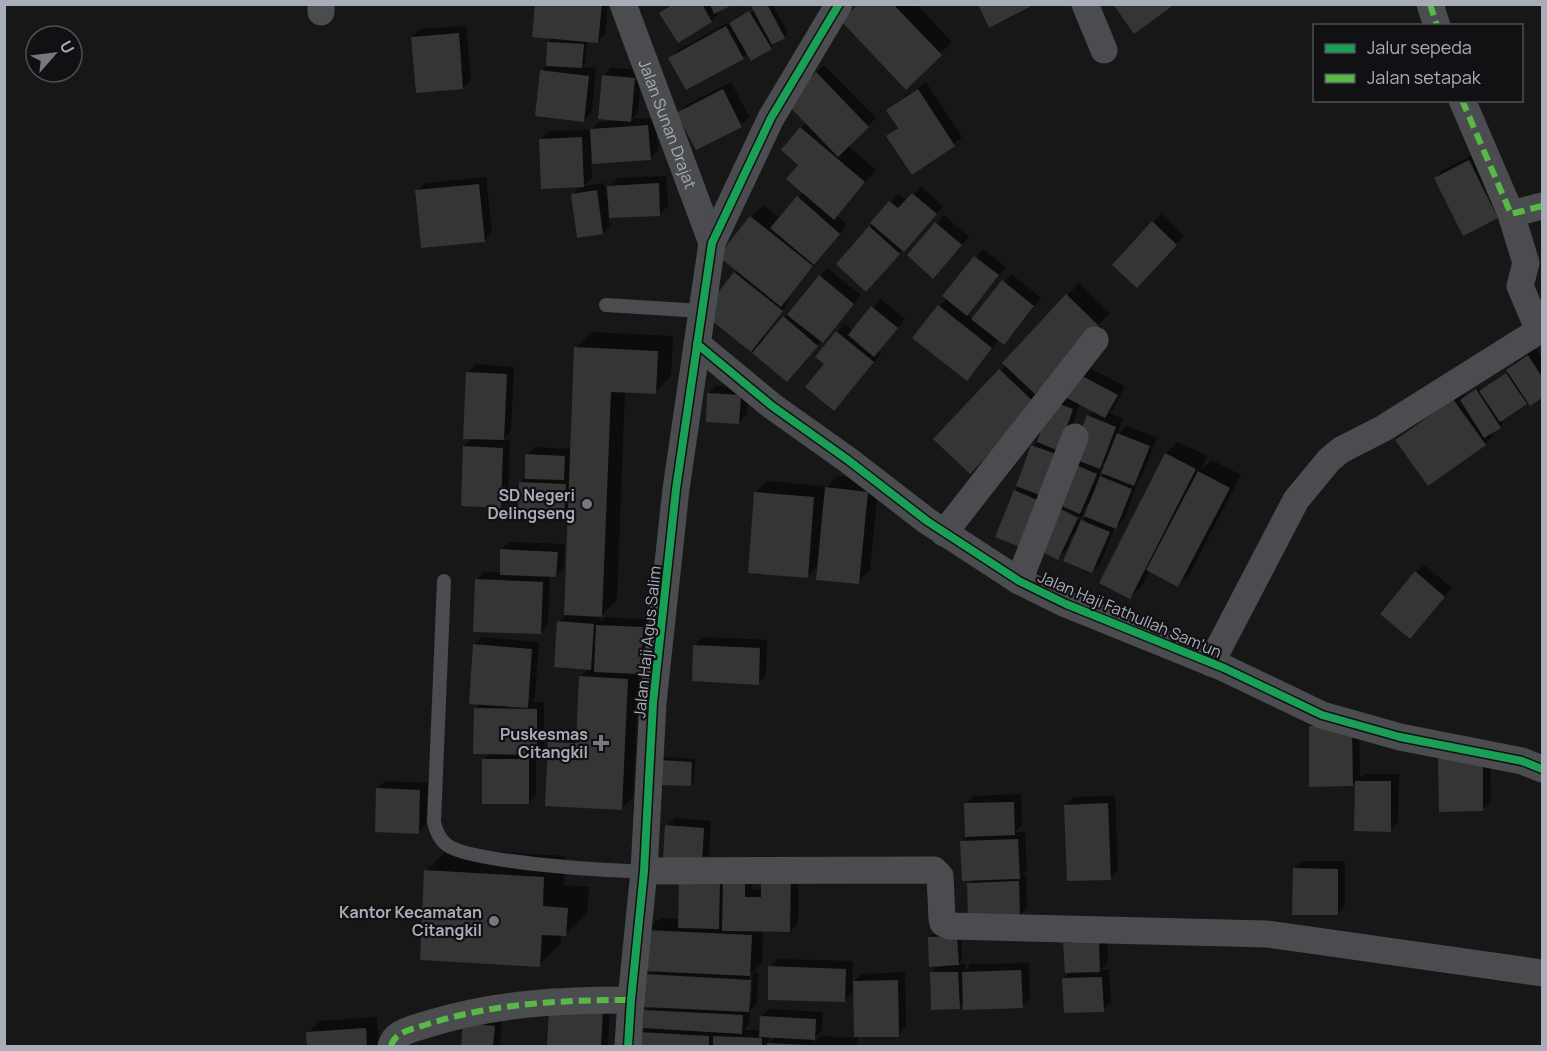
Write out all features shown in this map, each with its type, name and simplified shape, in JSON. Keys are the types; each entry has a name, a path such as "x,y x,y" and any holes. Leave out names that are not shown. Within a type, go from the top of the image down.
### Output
{"street":[{"name":"Jalan Sunan Drajat","path":"623,4 712,243"},
{"path":"712,243 771,118 839,4"},
{"path":"1085,4 1104,50"},
{"path":"1430,4 1436,24"},
{"path":"1211,663 1296,501 1316,473 1341,450 1384,428 1535,333 1537,326 1520,286 1526,263 1511,214 1463,102"},
{"path":"1511,214 1542,206"},
{"name":"Jalan Haji Agus Salim","path":"628,1047 644,871 653,703 676,489 712,243"},
{"path":"944,532 1095,340"},
{"name":"Jalan Haji Fathullah Sam'un","path":"697,344 772,406 944,532 1019,581 1066,604 1211,663 1322,715 1400,737 1522,761 1542,769"},
{"path":"1019,581 1075,437"},
{"path":"644,871 934,870 940,876 942,919 949,927 1250,933 1542,973"},
{"path":"391,1047 393,1040 403,1032 455,1016 500,1006 566,1000 631,1000"}],"lane":[{"path":"606,305 702,311"},
{"path":"444,581 434,822 438,836 448,847 484,857 620,872 644,871"}],"building":[{"path":"535,4 602,4 598,43 532,37"},
{"path":"673,4 702,4 712,22 678,43 659,13"},
{"path":"710,4 734,4 714,14"},
{"path":"767,4 785,38 772,45 751,6"},
{"path":"858,4 893,4 942,55 906,90 841,21"},
{"path":"978,4 1035,4 989,28"},
{"path":"1113,4 1175,4 1134,34"},
{"path":"749,11 772,49 751,61 729,23"},
{"path":"726,26 744,59 686,90 668,58"},
{"path":"459,33 463,89 416,93 411,37"},
{"path":"547,42 584,44 582,68 546,66"},
{"path":"540,70 589,76 584,122 535,116"},
{"path":"816,72 869,127 838,157 785,102"},
{"path":"602,75 635,78 631,122 598,119"},
{"path":"723,89 742,127 696,150 676,113"},
{"path":"918,89 955,146 912,175 886,136 898,128 886,110"},
{"path":"648,125 651,160 592,164 590,129"},
{"path":"800,127 865,182 834,220 786,179 798,165 781,150"},
{"path":"582,137 584,187 541,189 539,139"},
{"path":"1469,160 1498,218 1463,236 1434,178"},
{"path":"659,183 660,216 609,218 607,186"},
{"path":"479,184 485,242 421,248 415,190"},
{"path":"597,190 603,234 577,238 571,194"},
{"path":"912,193 937,214 904,252 870,223 889,201 898,208"},
{"path":"797,196 840,234 814,265 770,228"},
{"path":"750,216 813,266 781,307 718,256"},
{"path":"1152,221 1177,245 1137,288 1112,265"},
{"path":"935,222 962,245 933,279 907,255"},
{"path":"869,226 900,254 866,292 836,264"},
{"path":"974,256 999,275 967,316 942,296"},
{"path":"734,272 783,311 751,352 702,313"},
{"path":"819,275 854,304 823,343 787,315"},
{"path":"1002,280 1034,306 1004,345 971,319"},
{"path":"1066,294 1099,326 1035,394 1002,363"},
{"path":"938,305 992,348 967,381 912,338"},
{"path":"871,306 898,328 874,357 848,335"},
{"path":"783,316 818,346 787,382 752,353"},
{"path":"836,331 874,362 834,411 805,387 824,364 815,357"},
{"name":"SD Negeri Delingseng","path":"574,347 658,351 656,394 611,392 602,617 564,615"},
{"path":"1528,355 1542,377 1542,398 1530,406 1506,370"},
{"path":"999,369 1036,404 970,474 933,439"},
{"path":"1073,371 1118,395 1105,418 1061,395"},
{"path":"466,372 507,374 504,440 463,439"},
{"path":"1506,373 1527,404 1500,422 1479,391"},
{"path":"1476,389 1501,428 1484,438 1460,400"},
{"path":"707,393 741,395 739,424 706,422"},
{"path":"1453,399 1486,445 1428,486 1395,440"},
{"path":"1052,401 1073,409 1063,438 1064,453 1037,442"},
{"path":"1087,415 1116,427 1100,469 1071,458"},
{"path":"1117,433 1150,446 1134,486 1101,473"},
{"path":"1031,445 1062,456 1047,498 1016,486"},
{"path":"463,446 503,448 501,508 461,506"},
{"path":"1165,453 1196,469 1130,599 1099,583"},
{"path":"525,454 565,456 564,480 525,479"},
{"path":"1069,462 1097,474 1080,514 1052,502"},
{"path":"1198,471 1230,488 1178,587 1146,570"},
{"path":"1100,476 1132,489 1116,529 1084,516"},
{"path":"519,482 566,484 564,517 518,515"},
{"path":"825,487 868,492 859,584 816,580"},
{"path":"1014,490 1044,503 1025,549 995,537"},
{"path":"754,492 814,497 808,578 748,573"},
{"path":"1052,505 1078,518 1058,560 1033,547"},
{"path":"1081,520 1110,532 1092,573 1063,561"},
{"path":"500,549 558,552 556,577 500,575"},
{"path":"1415,571 1445,597 1410,639 1380,614"},
{"path":"475,579 543,582 541,634 473,632"},
{"path":"557,621 594,624 591,670 554,667"},
{"path":"596,625 643,627 641,674 594,672"},
{"path":"473,644 532,649 528,708 469,704"},
{"path":"693,645 760,648 759,685 692,681"},
{"name":"Puskesmas Citangkil","path":"579,676 628,679 622,810 545,806 548,742 576,743"},
{"path":"474,708 537,709 537,755 473,754"},
{"path":"1309,726 1352,726 1353,786 1309,787"},
{"path":"1438,758 1483,758 1483,811 1439,812"},
{"path":"482,759 529,759 529,804 482,804"},
{"path":"661,760 692,762 691,786 660,785"},
{"path":"1355,781 1391,781 1391,832 1354,831"},
{"path":"376,788 420,790 419,834 375,832"},
{"path":"1014,802 1015,835 965,837 964,803"},
{"path":"1108,803 1111,880 1067,881 1064,805"},
{"path":"665,825 704,828 702,863 663,860"},
{"path":"1018,839 1020,879 962,881 960,841"},
{"path":"1293,868 1338,869 1338,915 1292,915"},
{"name":"Kantor Kecamatan Citangkil","path":"424,870 544,877 543,906 568,908 566,936 542,935 540,967 420,960"},
{"path":"761,873 791,874 790,932 722,931 723,874 745,874 745,897 761,897"},
{"path":"679,880 720,881 719,929 678,928"},
{"path":"1019,881 1020,917 968,919 967,883"},
{"path":"646,930 752,935 750,976 644,971"},
{"path":"957,936 959,965 929,967 928,937"},
{"path":"1099,941 1100,972 1065,973 1063,943"},
{"path":"768,966 846,969 845,1002 768,1000"},
{"path":"1021,970 1023,1008 963,1010 962,972"},
{"path":"930,972 958,972 960,1009 931,1010"},
{"path":"645,974 751,980 749,1012 643,1007"},
{"path":"1102,977 1104,1012 1064,1013 1062,978"},
{"path":"898,980 899,1037 854,1037 853,981"},
{"path":"549,1008 603,1011 601,1046 547,1046"},
{"path":"644,1010 743,1015 742,1034 643,1028"},
{"path":"760,1016 816,1019 815,1040 759,1037"},
{"path":"463,1023 495,1026 493,1046 461,1046"},
{"path":"366,1028 367,1046 307,1046 306,1032"},
{"path":"639,1032 709,1036 709,1046 639,1046"},
{"path":"713,1036 762,1038 762,1046 713,1046"},
{"path":"767,1043 808,1045 767,1046"}],"marked path":[{"path":"1430,4 1436,24"},
{"path":"1463,102 1511,214 1542,206"},
{"path":"391,1046 396,1037 406,1031 478,1011 554,1002 631,1000"}],"cycle path":[{"path":"628,1046 644,871 653,703 676,489 712,243 771,118 839,4"},
{"path":"697,344 772,406 848,460 927,521 1019,581 1066,604 1224,668 1322,715 1400,737 1522,761 1542,769"}],"place":[{"name":"SD Negeri Delingseng","path":"587,504"},
{"name":"Puskesmas Citangkil","path":"601,743"},
{"name":"Kantor Kecamatan Citangkil","path":"494,921"}]}
